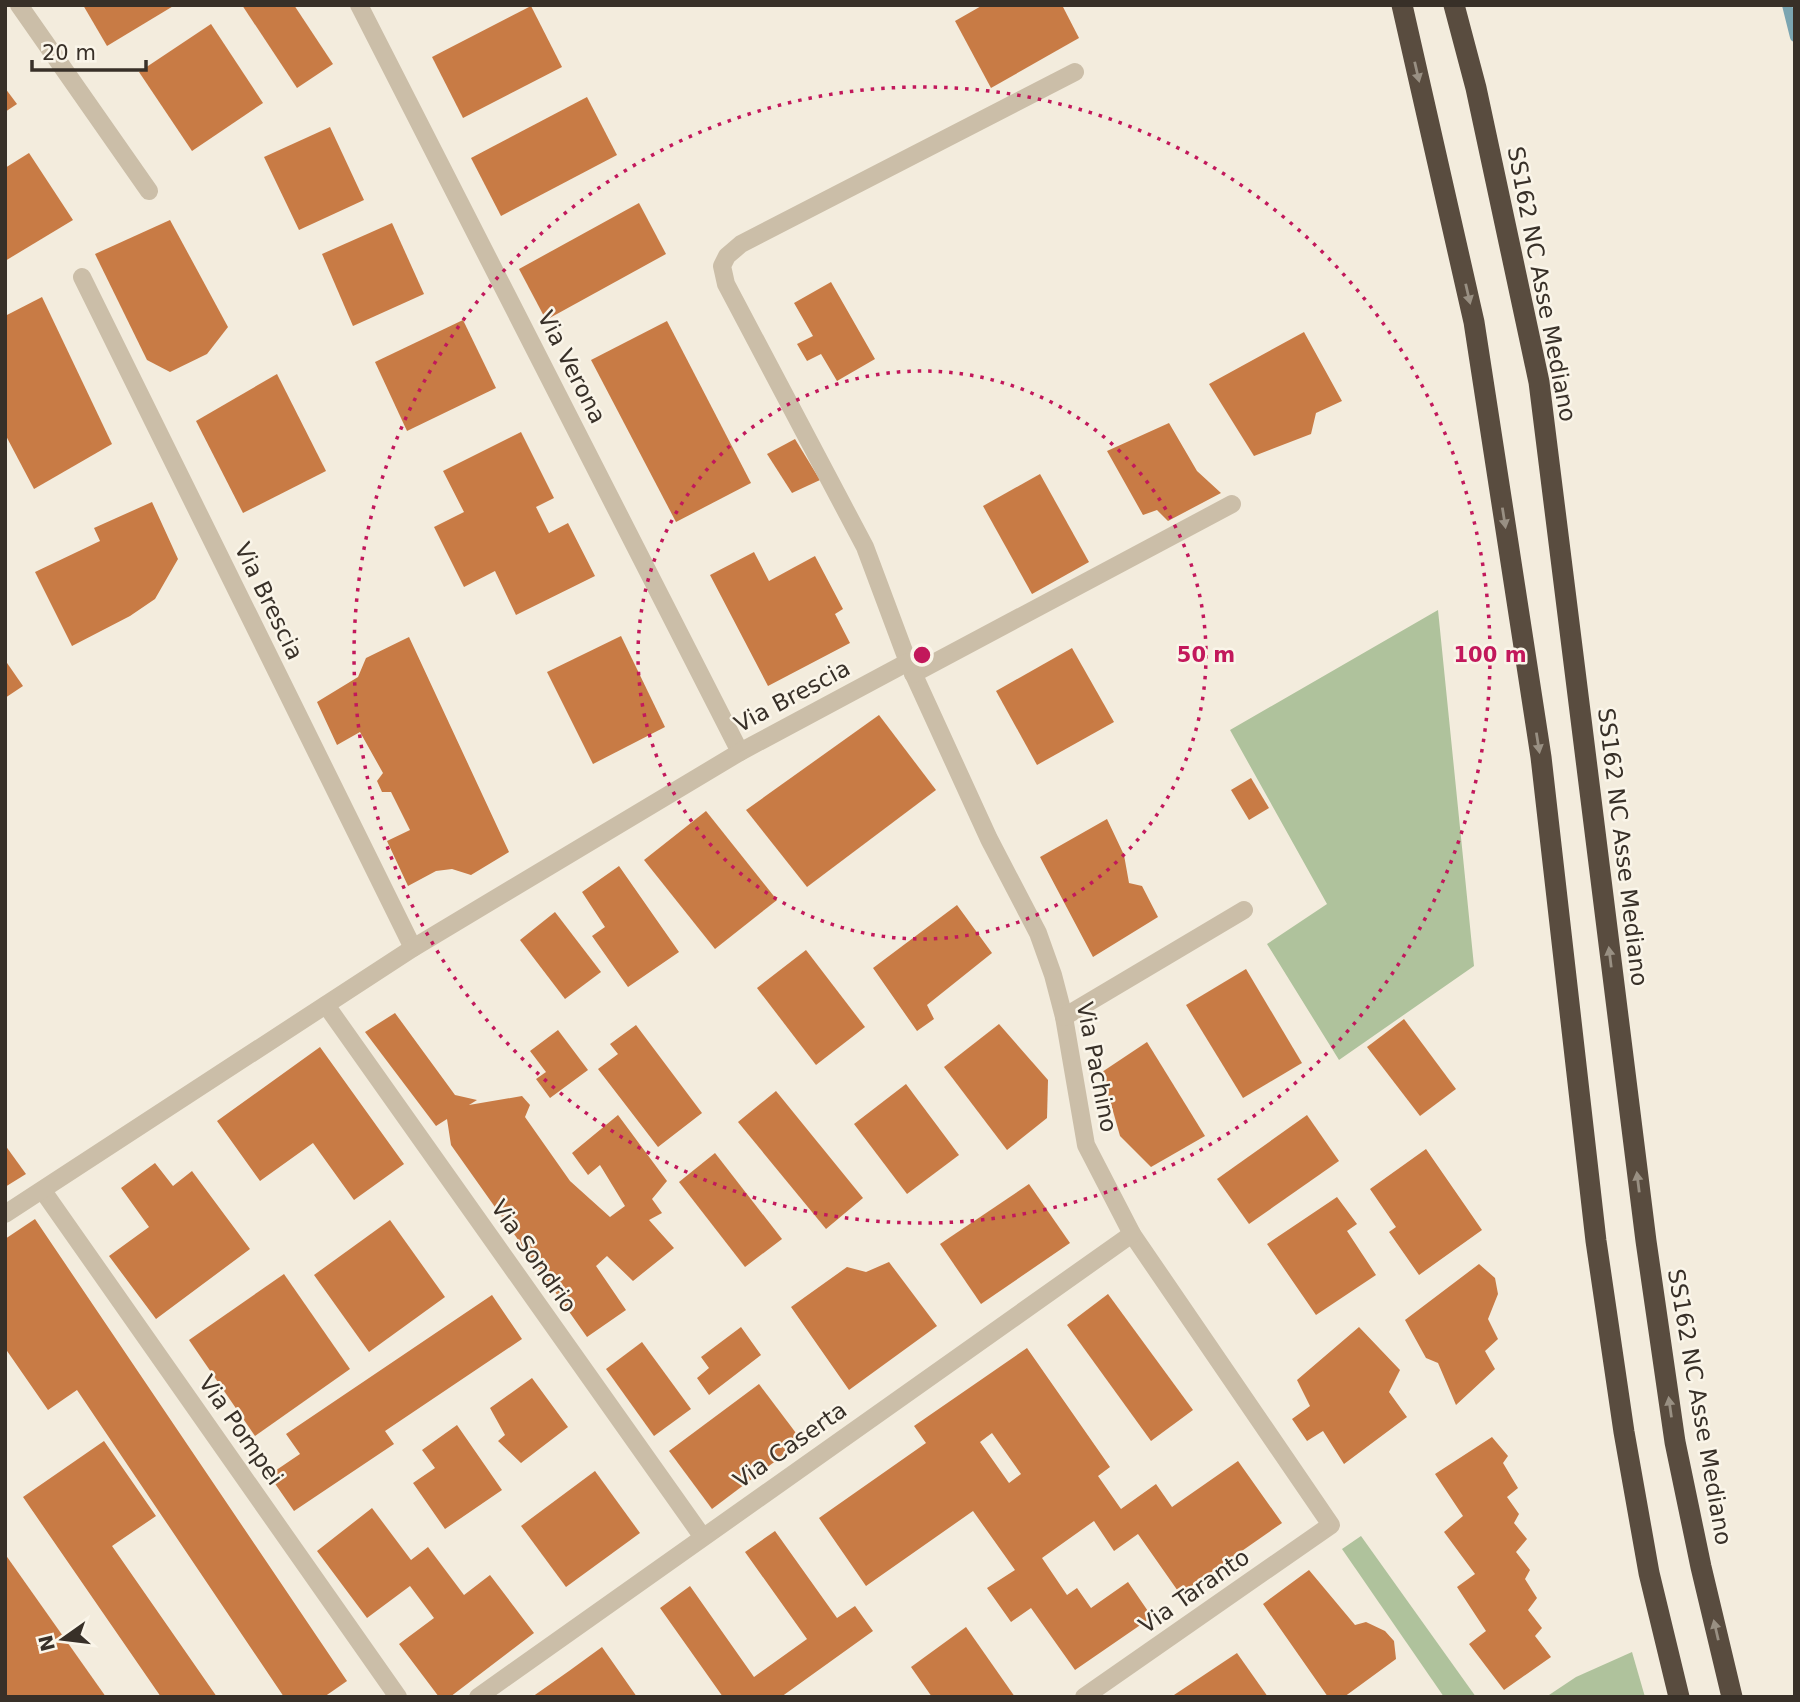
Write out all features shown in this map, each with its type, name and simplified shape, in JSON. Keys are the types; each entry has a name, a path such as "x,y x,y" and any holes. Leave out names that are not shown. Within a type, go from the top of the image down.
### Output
{"highway":[{"path":"1402,5 1474,322 1541,757 1596,1241 1624,1432 1649,1573 1679,1697"},
{"name":"SS162 NC Asse Mediano","path":"1454,5 1476,88 1539,382 1648,1255 1675,1441 1732,1697"}],"street":[{"path":"19,5 149,191"},
{"name":"Via Verona","path":"359,5 740,752"},
{"name":"Via Pachino","path":"1075,72 741,244 727,256 722,266 726,284 866,547 911,668 989,839 1038,933 1064,1017 1086,1145 1132,1234 1331,1525"},
{"name":"Via Brescia","path":"82,277 413,948"},
{"name":"Via Brescia","path":"5,1214 413,948 740,752 911,668 1232,503"},
{"path":"1064,1017 1244,910"},
{"name":"Via Sondrio","path":"326,1005 702,1536"},
{"name":"Via Pompei","path":"43,1191 398,1697"},
{"name":"Via Caserta","path":"478,1697 1132,1234"},
{"name":"Via Taranto","path":"1084,1697 1331,1525"}],"green space":[{"path":"1438,610 1474,966 1339,1060 1267,944 1327,904 1230,730"},
{"path":"1361,1536 1476,1697 1444,1697 1342,1549"},
{"path":"1632,1652 1645,1697 1546,1697 1576,1677"}],"building":[{"path":"83,5 175,5 107,46"},
{"path":"242,5 294,5 333,64 297,88"},
{"path":"983,5 1062,5 1079,38 991,88 955,21"},
{"path":"531,6 562,67 463,118 432,57"},
{"path":"211,24 263,103 192,151 139,72"},
{"path":"5,88 17,104 5,112"},
{"path":"587,97 617,155 501,216 471,158"},
{"path":"330,127 364,200 299,230 264,157"},
{"path":"29,153 73,220 5,261 5,168"},
{"path":"639,203 666,254 546,320 519,269"},
{"path":"170,220 228,327 207,354 170,372 147,360 95,254"},
{"path":"392,223 424,294 353,326 322,254"},
{"path":"831,282 875,359 837,381 821,354 807,361 797,344 813,336 794,303"},
{"path":"42,297 112,444 34,489 5,434 5,316"},
{"path":"463,320 496,388 407,431 375,362"},
{"path":"667,321 751,483 676,522 591,360"},
{"path":"1304,332 1342,401 1316,413 1311,434 1254,456 1209,384"},
{"path":"277,374 326,471 243,513 196,421"},
{"path":"1169,423 1197,471 1221,493 1168,521 1157,510 1143,515 1107,451"},
{"path":"521,432 554,498 536,507 549,533 568,523 595,576 516,615 495,571 464,587 434,527 464,512 443,471"},
{"path":"795,439 820,480 792,493 767,454"},
{"path":"1040,474 1089,562 1032,594 983,506"},
{"path":"152,502 178,559 155,599 130,616 72,646 35,572 100,541 94,528"},
{"path":"754,552 769,581 815,556 843,609 835,614 850,643 768,686 710,575"},
{"path":"621,636 665,727 593,764 547,672"},
{"path":"409,637 509,852 471,875 452,869 436,871 408,886 387,841 410,830 391,792 382,792 377,781 383,773 360,732 337,745 317,702 358,677 366,658"},
{"path":"1072,648 1114,722 1037,765 996,691"},
{"path":"5,660 23,686 5,698"},
{"path":"879,715 936,790 807,887 746,810"},
{"path":"1251,778 1269,808 1249,820 1231,790"},
{"path":"706,811 777,900 715,949 644,860"},
{"path":"1107,819 1124,855 1129,883 1142,886 1158,917 1093,957 1040,857"},
{"path":"619,866 679,952 628,987 592,936 605,927 582,892"},
{"path":"957,905 992,953 927,1005 934,1019 917,1031 873,968"},
{"path":"555,912 601,972 565,999 520,940"},
{"path":"806,950 865,1027 816,1065 757,988"},
{"path":"1246,969 1302,1063 1243,1098 1186,1005"},
{"path":"395,1013 455,1095 477,1100 469,1105 522,1096 530,1105 525,1117 570,1181 610,1217 625,1206 600,1165 588,1175 572,1153 618,1115 667,1181 652,1199 662,1213 649,1220 674,1248 633,1281 607,1256 596,1266 626,1310 587,1337 451,1145 447,1119 436,1126 365,1032"},
{"path":"1404,1019 1456,1089 1420,1116 1367,1047"},
{"path":"999,1024 1048,1080 1047,1118 1007,1150 944,1067"},
{"path":"636,1025 702,1113 658,1147 598,1069 618,1054 610,1044"},
{"path":"558,1030 588,1070 550,1098 536,1079 546,1072 530,1051"},
{"path":"1147,1042 1205,1136 1151,1167 1120,1136 1102,1072"},
{"path":"320,1047 404,1164 354,1200 313,1143 260,1181 217,1121"},
{"path":"906,1084 959,1155 907,1194 854,1124"},
{"path":"776,1091 863,1198 826,1229 738,1122"},
{"path":"1307,1115 1339,1161 1249,1224 1217,1179"},
{"path":"5,1145 26,1174 5,1187"},
{"path":"1426,1149 1482,1230 1419,1275 1389,1232 1396,1227 1370,1189"},
{"path":"715,1153 782,1239 745,1267 679,1182"},
{"path":"155,1163 173,1186 192,1171 250,1249 156,1319 109,1256 149,1227 121,1188"},
{"path":"1029,1184 1070,1243 981,1304 940,1244"},
{"path":"1337,1197 1357,1224 1347,1231 1376,1275 1316,1315 1267,1244"},
{"path":"35,1219 347,1681 324,1697 284,1697 77,1390 48,1410 5,1348 5,1239"},
{"path":"390,1220 445,1297 369,1352 314,1275"},
{"path":"889,1262 937,1326 849,1390 791,1307 847,1267 866,1272"},
{"path":"1479,1264 1495,1278 1498,1294 1488,1319 1498,1339 1485,1351 1495,1369 1456,1405 1438,1363 1426,1358 1405,1320"},
{"path":"284,1274 350,1369 255,1436 189,1340"},
{"path":"1108,1294 1193,1410 1151,1441 1067,1325"},
{"path":"492,1295 522,1339 385,1431 394,1444 294,1511 269,1475 300,1454 286,1434"},
{"path":"741,1327 761,1355 709,1395 697,1378 709,1368 701,1357"},
{"path":"1359,1327 1400,1370 1389,1392 1407,1417 1344,1464 1323,1431 1307,1441 1292,1419 1310,1406 1297,1380"},
{"path":"642,1342 691,1409 654,1436 606,1369"},
{"path":"1027,1348 1110,1467 1098,1476 1121,1509 1156,1484 1172,1507 1238,1461 1282,1523 1180,1594 1138,1534 1114,1551 1094,1521 1042,1558 1067,1595 1077,1588 1091,1608 1128,1582 1152,1617 1075,1670 1031,1608 1011,1622 987,1588 1015,1570 973,1511 866,1586 819,1518 926,1443 914,1426","holes":["992,1433 1021,1474 1009,1483 980,1442"]},
{"path":"532,1378 568,1427 521,1463 498,1441 505,1435 490,1408"},
{"path":"759,1384 802,1441 712,1509 669,1451"},
{"path":"457,1425 502,1490 445,1529 413,1483 435,1468 422,1450"},
{"path":"1492,1437 1508,1456 1503,1463 1518,1488 1507,1497 1519,1514 1514,1523 1527,1539 1516,1552 1530,1570 1525,1579 1537,1598 1528,1610 1542,1628 1535,1636 1551,1657 1504,1690 1469,1644 1486,1631 1457,1587 1475,1574 1444,1532 1463,1516 1435,1474"},
{"path":"104,1441 156,1516 112,1546 217,1697 161,1697 23,1497"},
{"path":"595,1471 640,1533 566,1587 521,1526"},
{"path":"372,1508 411,1560 428,1547 464,1595 490,1575 534,1633 450,1697 439,1697 399,1644 434,1618 410,1586 367,1618 317,1551"},
{"path":"775,1531 837,1618 855,1606 873,1631 781,1697 723,1697 660,1608 690,1586 754,1677 807,1639 745,1552"},
{"path":"5,1554 106,1697 5,1697"},
{"path":"1309,1570 1355,1625 1366,1622 1385,1631 1394,1641 1396,1659 1344,1697 1328,1697 1263,1604"},
{"path":"966,1627 1015,1697 932,1697 911,1667"},
{"path":"602,1647 637,1697 532,1697 569,1671"},
{"path":"1237,1653 1268,1697 1171,1697"}],"waterway":[{"path":"1787,5 1795,37"}]}
